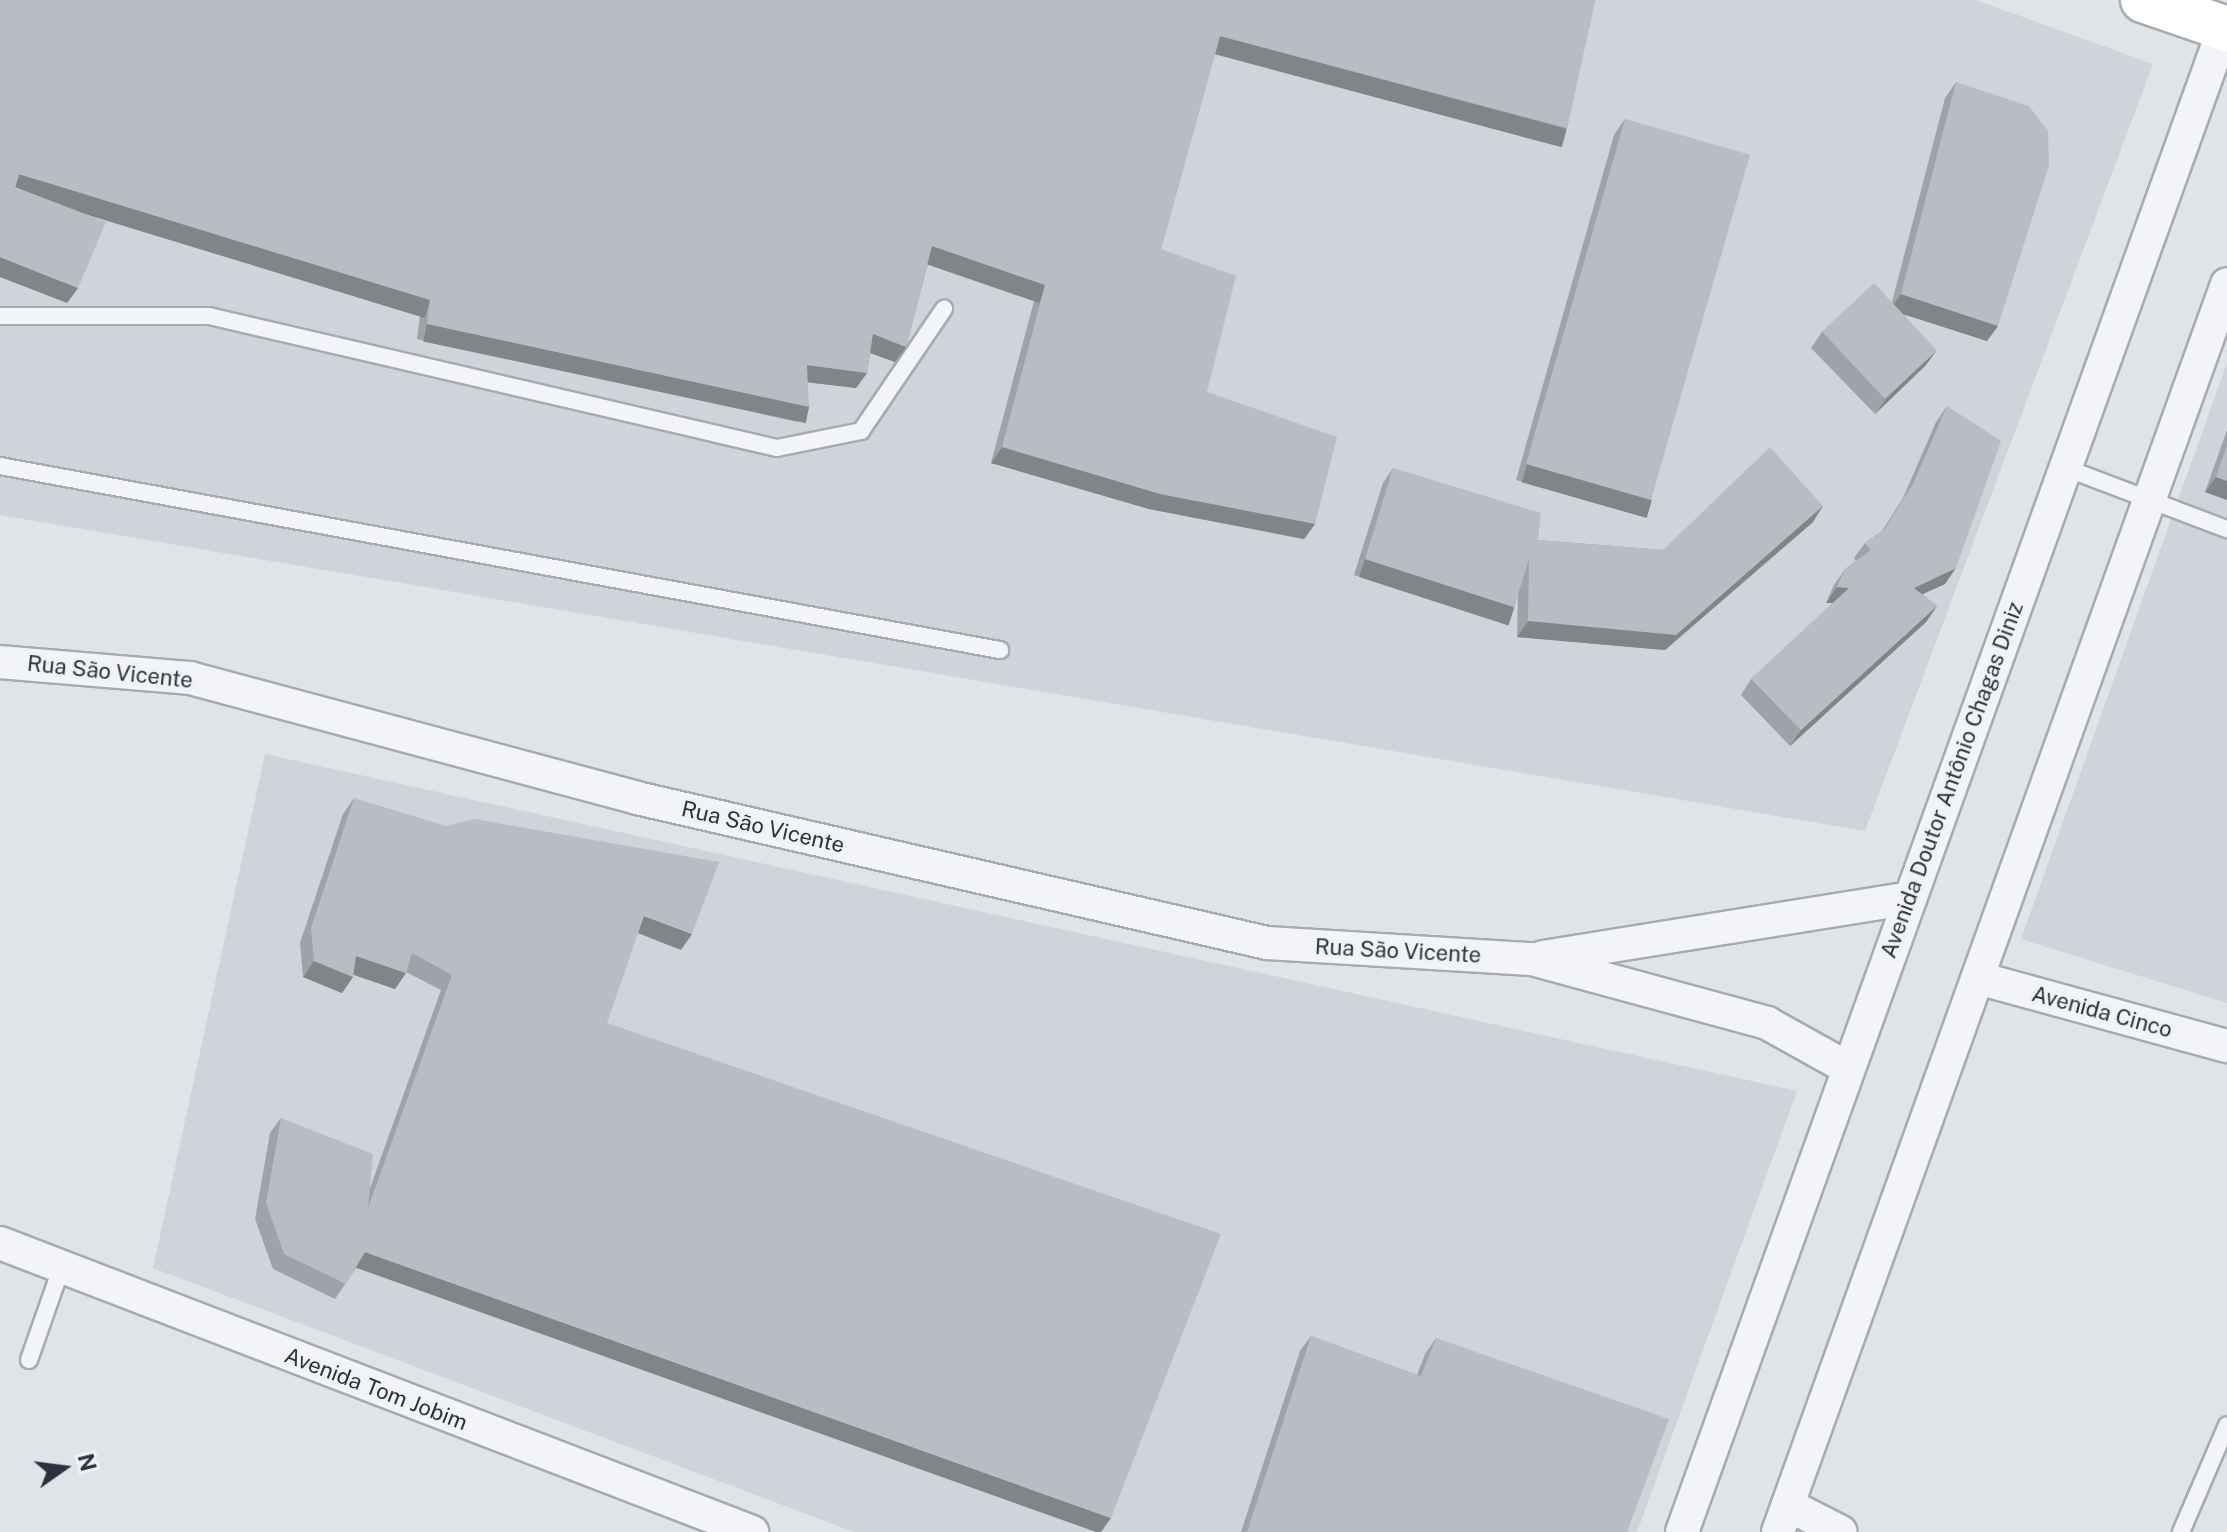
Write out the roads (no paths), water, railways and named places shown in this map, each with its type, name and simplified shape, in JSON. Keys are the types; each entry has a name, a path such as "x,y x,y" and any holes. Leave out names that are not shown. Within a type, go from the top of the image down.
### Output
{"street":[{"path":"2143,0 2225,19"},
{"name":"Avenida Doutor Antônio Chagas Diniz","path":"1682,1532 2225,19"},
{"path":"1841,1532 1783,1518 2227,284"},
{"name":"Rua São Vicente","path":"0,662 190,678 637,798 1267,943 1532,959 1767,1023 1848,1068"},
{"name":"Rua São Vicente","path":"1532,959 1910,898"},
{"name":"Avenida Cinco","path":"1978,978 2227,1046"},
{"name":"Avenida Tom Jobim","path":"0,1243 752,1532"}],"lane":[{"path":"0,316 209,316 777,448 861,431 944,309"},
{"path":"0,466 1000,650"},
{"path":"2066,468 2227,529"},
{"path":"29,1360 62,1266"},
{"path":"2181,1532 2227,1425"}]}
